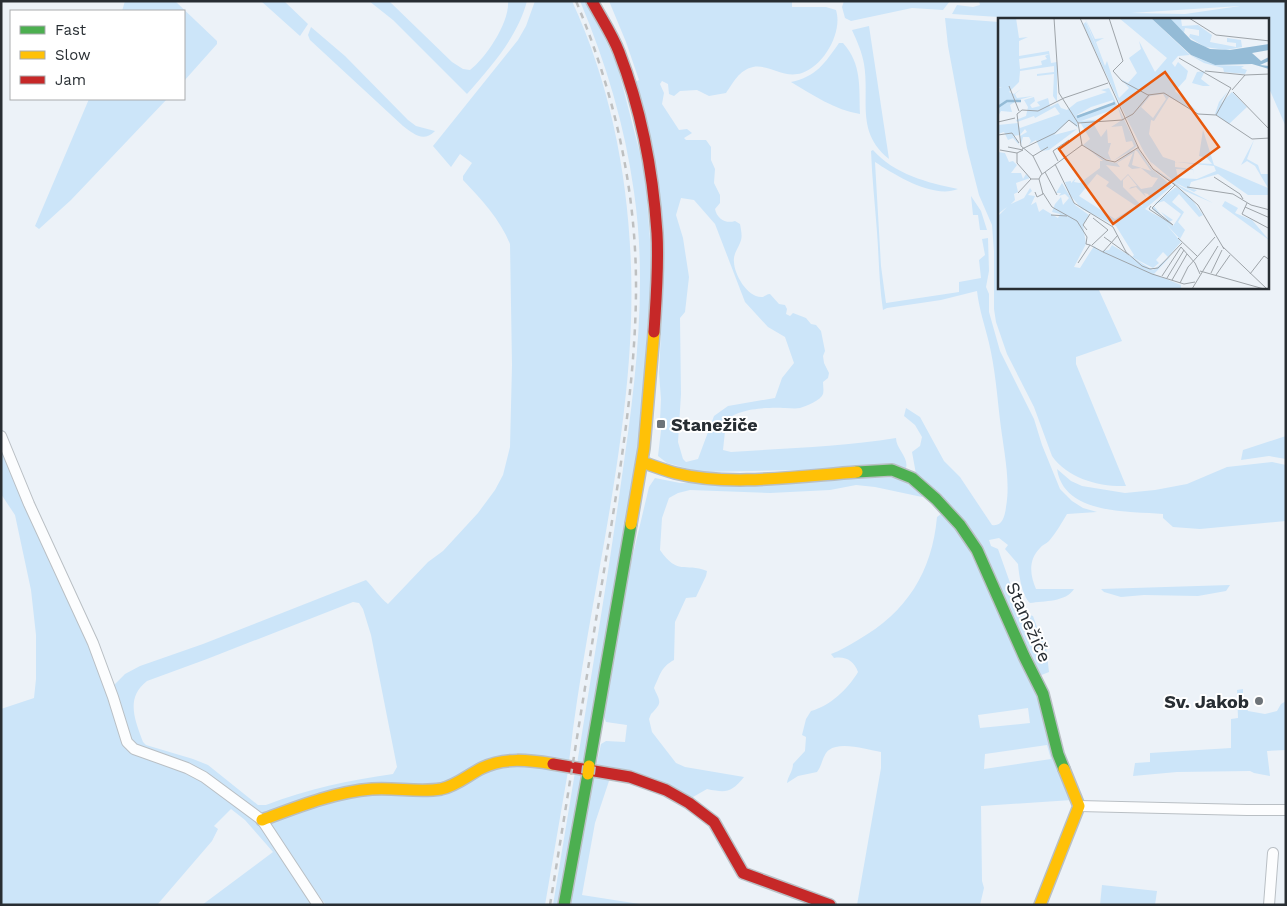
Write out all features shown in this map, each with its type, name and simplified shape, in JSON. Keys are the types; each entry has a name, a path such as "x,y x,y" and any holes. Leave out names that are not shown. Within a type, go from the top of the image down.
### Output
{"street":[{"path":"592,1 618,50"},
{"path":"564,905 642,462 654,337 657,279 657,235 654,203 643,134 632,91 618,50 614,28 603,1"},
{"path":"1,436 29,504 93,643 127,742 134,749 187,768 204,777 262,820 318,905"},
{"name":"Stanežiče","path":"642,462 676,474 721,479 770,478 892,470 912,478 936,498 960,525 977,550 1043,694 1058,754 1079,806"},
{"path":"262,820 299,806 349,793 384,788 442,789 452,786 485,766 497,762 531,761 620,774 660,789 688,803 708,816 727,841 736,864 743,873 830,905"},
{"path":"1040,905 1079,806 1286,810"},
{"path":"1269,905 1273,854"}],"shaded area":[{"path":"125,1 175,1 184,10 122,10"},
{"path":"261,1 284,1 308,24 300,36"},
{"path":"369,1 389,1 452,62 463,69 470,70 483,57 496,39 508,10 508,1 527,1 517,27 503,50 467,94 393,20"},
{"path":"535,1 572,1 604,87 615,131 623,176 631,268 629,359 618,460 583,661 569,762 531,758 456,781 263,813 257,811 136,746 130,740 114,685 125,674 140,666 203,644 366,580 388,604 428,562 443,551 478,513 495,490 503,475 510,447 512,365 510,244 495,218 463,180 463,176 472,163 460,154 451,167 433,146 518,40 526,26","holes":["353,602 359,603 363,609 371,635 397,767 393,774 329,786 297,794 266,805 258,805 208,765 146,745 143,742 135,718 134,702 140,688 147,681"]},
{"path":"580,1 587,1 617,64 645,173 652,266 639,440 583,765 577,764 611,553 631,411 638,338 640,265 634,192 620,119 606,71"},
{"path":"609,1 792,1 792,7 826,7 836,10 837,28 834,38 824,56 810,69 802,73 789,74 753,67 740,74 726,93 709,96 697,90 680,91 674,96 669,94 668,84 662,81 660,84 664,93 662,104 679,130 687,129 692,133 684,138 686,140 706,140 711,147 711,160 715,169 714,183 720,195 720,203 715,209 716,213 722,220 728,222 735,221 740,224 741,238 734,259 739,279 747,290 757,297 770,294 779,304 785,305 787,309 786,314 790,316 793,313 806,318 811,324 816,325 821,331 825,351 823,356 824,363 829,373 828,378 823,382 823,394 817,401 798,408 753,409 730,417 726,422 723,450 731,452 814,447 896,438 906,460 906,468 700,472 667,463 658,456 662,422 660,421 659,373 662,311 635,82 639,80","holes":["681,198 694,200 715,224 745,302 768,327 785,337 794,363 782,378 775,398 728,406 714,416 698,459 686,462 683,459 678,442 681,394 680,318 685,312 689,277 683,238 676,215"]},
{"path":"844,1 950,1 943,10 912,8 851,21 845,18 842,7"},
{"path":"979,1 1286,1 1286,127 1270,91 1270,18 1014,18 952,14 957,5 973,7 980,5","holes":["1240,6 1185,14 1131,13"]},
{"path":"185,11 217,41 217,44 185,80"},
{"path":"945,18 998,22 998,289 1098,289 1122,341 1076,357 1076,364 1126,486 1106,485 1085,480 1067,471 1059,464 1052,456 1034,407 1007,354 996,322 994,309 992,225 979,195 967,148 948,46"},
{"path":"869,26 889,159 878,149 868,127 864,64 852,30"},
{"path":"311,27 345,56 408,120 416,126 435,131 431,135 423,137 403,126 310,40 308,35"},
{"path":"839,43 843,43 854,59 859,85 860,114 833,106 791,82 800,80 813,73 824,63"},
{"path":"89,100 166,100 71,200 39,229 35,226"},
{"path":"873,150 881,158 901,171 935,184 958,189 937,191 926,188 903,179 875,162 881,266 886,303 959,292 959,282 981,278 979,260 985,255 982,239 988,238 989,271 986,287 989,294 989,312 1000,351 1034,419 1042,445 1060,489 1072,501 1083,508 1097,512 1067,514 1052,538 1041,547 1033,558 1031,573 1036,589 1074,589 1060,599 1030,603 1023,590 1018,564 1005,549 1008,545 999,538 989,540 991,546 998,549 1019,608 1022,613 1033,616 1038,630 1045,637 1049,672 1039,676 992,570 916,474 912,452 920,446 922,437 915,425 904,416 906,408 920,417 944,461 960,477 992,525 1001,523 1005,514 1008,486 1006,464 993,362 977,291 941,300 883,310 872,171 871,151"},
{"path":"971,196 981,211 987,230 980,230 978,215 973,215"},
{"path":"1286,436 1286,459 1269,456 1241,460 1243,450"},
{"path":"1,442 90,644 126,746 188,772 222,792 262,826 314,905 202,905 273,852 245,820 231,809 214,826 218,829 212,841 157,905 1,905 1,709 34,698 36,635 31,590 15,515 1,494"},
{"path":"1272,462 1286,465 1286,521 1200,529 1173,527 1163,518 1163,514 1116,511 1084,503 1072,495 1062,484 1057,469 1071,481 1082,486 1125,493 1187,484 1227,467"},
{"path":"898,477 924,495 922,497 856,485 830,490 770,493 690,490 669,498 662,518 660,550 666,558 677,566 707,571 696,597 686,598 675,622 674,660 664,669 654,688 659,704 649,719 652,732 676,763 685,767 744,777 732,789 719,791 707,789 693,797 596,767 601,744 606,741 625,742 627,725 606,722 604,717 629,571 649,487 655,478 680,483"},
{"path":"941,514 958,528 1029,670 1072,800 981,806 982,881 984,888 980,905 857,905 881,768 881,752 847,746 834,747 827,752 817,772 798,776 787,783 788,778 793,764 805,751 806,737 802,735 806,719 811,711 832,701 849,685 858,672 849,660 834,658 831,654 875,629 890,617 914,589 923,573 929,555 937,517","holes":["1028,708 1030,723 980,728 978,715","1047,745 1051,759 984,769 985,754"]},
{"path":"1230,585 1226,591 1198,596 1144,595 1121,597 1104,592 1101,589"},
{"path":"1243,689 1243,701 1248,711 1265,714 1277,711 1281,704 1286,701 1286,750 1267,751 1270,776 1250,771 1177,772 1133,776 1135,763 1150,762 1150,753 1231,748 1231,719 1238,718 1237,690"},
{"path":"504,764 568,771 545,905 326,905 272,827 271,823 348,796 424,793"},
{"path":"575,772 582,773 559,905 553,905"},
{"path":"594,775 611,775 595,823 582,895 646,905 570,905"},
{"path":"1102,885 1157,891 1155,905 1100,905"}],"railway":[{"path":"550,905 620,471 633,364 635,329 635,255 628,181 621,144 602,72 576,1"}],"traffic: fast":[{"path":"857,472 892,470 912,478 936,499 960,525 977,550 1043,694 1058,754 1064,769"},
{"path":"589,766 631,524"},
{"path":"564,905 588,774"}],"traffic: slow":[{"path":"631,524 644,448 654,332"},
{"path":"642,462 675,473 718,479 789,478 857,472"},
{"path":"262,820 344,793 381,789 424,790 446,788 482,768 499,762 526,761 553,764"},
{"path":"588,774 589,766"},
{"path":"1040,905 1079,806 1064,769"}],"traffic: jam":[{"path":"592,1 619,52 634,96 645,141 658,245 654,332"},
{"path":"553,764 630,777 666,790 689,803 714,822 743,873 830,905"}],"place":[{"name":"Stanežiče","path":"661,424"},
{"name":"Sv. Jakob","path":"1259,701"}]}
